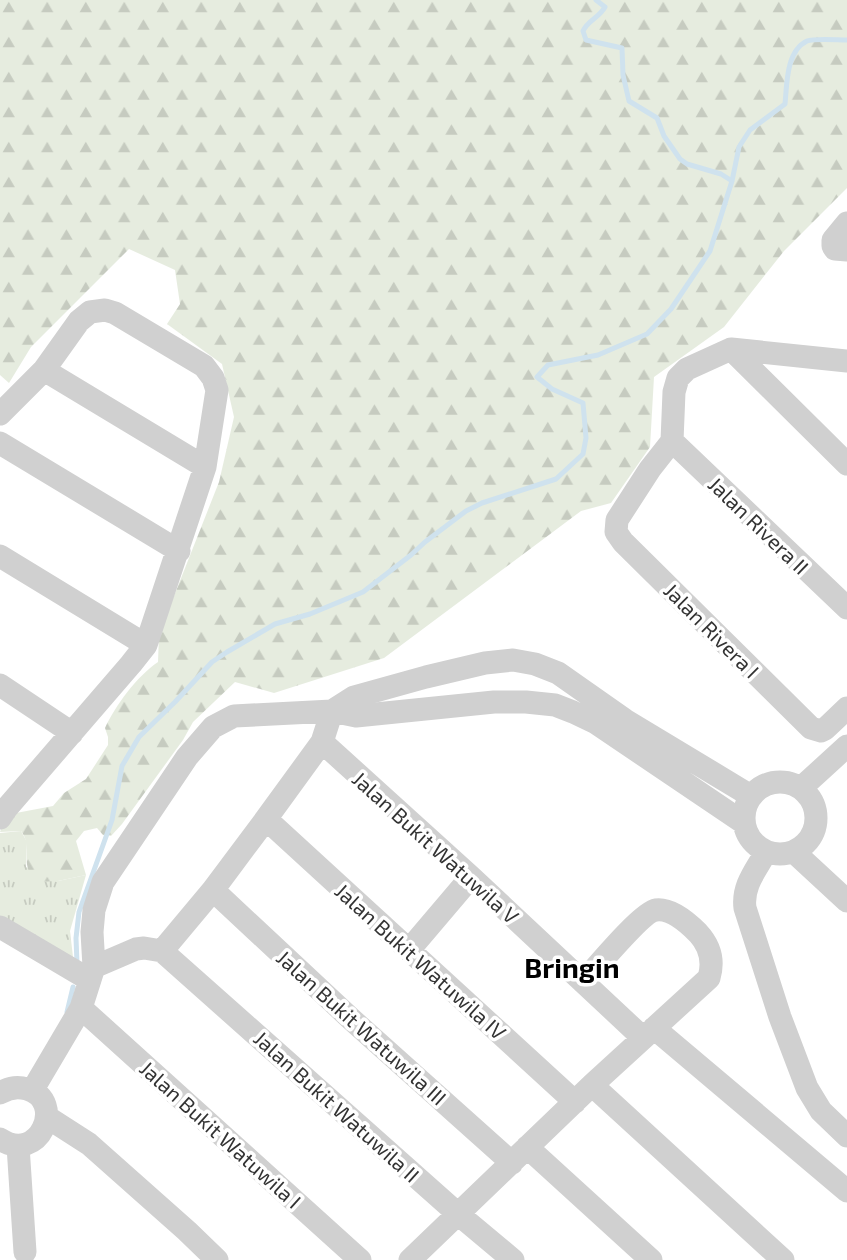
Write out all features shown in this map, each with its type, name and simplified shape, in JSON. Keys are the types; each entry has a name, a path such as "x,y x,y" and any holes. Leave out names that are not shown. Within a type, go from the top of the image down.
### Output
{"street":[{"path":"0,414 44,370 79,321 90,312 105,310 115,313 204,366 213,378 217,390 205,467 146,645 72,733 2,810"},
{"path":"672,441 674,392 678,378 687,369 731,349 847,361"},
{"path":"731,349 847,464"},
{"path":"44,370 205,467"},
{"name":"Jalan Rivera I","path":"672,441 617,520 616,532 811,728 821,731 847,708"},
{"name":"Jalan Rivera II","path":"672,441 847,608"},
{"path":"0,443 179,551"},
{"path":"0,556 146,645"},
{"path":"92,973 136,949 162,951 266,820 321,742 332,711 354,697 426,677 485,663 513,660 535,664 558,673 625,720 751,796"},
{"path":"555,705 558,673"},
{"path":"0,685 72,733"},
{"path":"32,1091 81,1008 92,973 94,910 103,882 187,757 213,727 234,716 332,711 356,716 494,702 555,705 596,723 744,823"},
{"name":"Jalan Bukit Watuwila V","path":"321,742 583,982 847,1191"},
{"path":"801,788 847,746"},
{"path":"779,782 801,788 812,801 817,818 813,835 802,848 785,854 766,852 758,847 751,840 744,823 744,814 751,796 759,789 779,782"},
{"name":"Jalan Bukit Watuwila IV","path":"266,820 575,1102"},
{"path":"766,852 747,885 745,908 780,1017 807,1088 821,1111 847,1136"},
{"path":"794,852 847,901"},
{"path":"409,950 471,877"},
{"name":"Jalan Bukit Watuwila III","path":"212,890 360,1027 651,1260"},
{"path":"410,1260 592,1085 709,978 712,960 704,940 691,926 666,910 652,911 633,927 583,982"},
{"path":"0,927 92,973"},
{"name":"Jalan Bukit Watuwila II","path":"162,951 513,1260"},
{"name":"Jalan Bukit Watuwila I","path":"81,1008 360,1260"},
{"path":"592,1085 783,1260"},
{"path":"0,1093 13,1087 23,1087 32,1091 46,1107 45,1128 38,1137 29,1143 9,1142 26,1257"},
{"path":"47,1117 89,1144 217,1260"}],"green space":[{"path":"0,0 847,0 847,188 784,251 724,327 654,377 650,447 611,503 581,511 384,658 274,693 235,682 193,722 183,740 111,836 103,835 97,828 84,831 76,841 86,875 58,881 37,882 28,869 27,844 21,831 0,832 3,824 16,813 53,806 64,793 86,779 108,745 105,728 115,710 135,683 158,662 159,634 219,482 234,417 222,364 167,324 180,304 175,270 129,249 31,347 9,383 0,375"},
{"path":"21,831 27,842 26,867 58,881 86,875 70,931 72,960 0,923 0,833"}],"waterway":[{"path":"596,0 605,7 583,31 586,40 622,48 623,75 629,101 657,118 664,136 680,159 687,164 721,174 732,181"},
{"path":"77,963 79,912 112,820 122,766 139,737 212,662 227,652 275,624 310,614 363,592 466,511 482,503 556,479 583,454 586,438 583,403 552,389 537,377 548,365 598,355 647,334 671,309 710,251 732,181 739,147 750,130 785,104 787,78 795,52 811,40 847,40"},
{"path":"67,1012 73,987"}],"district":[{"name":"Bringin","path":"572,967"}]}
